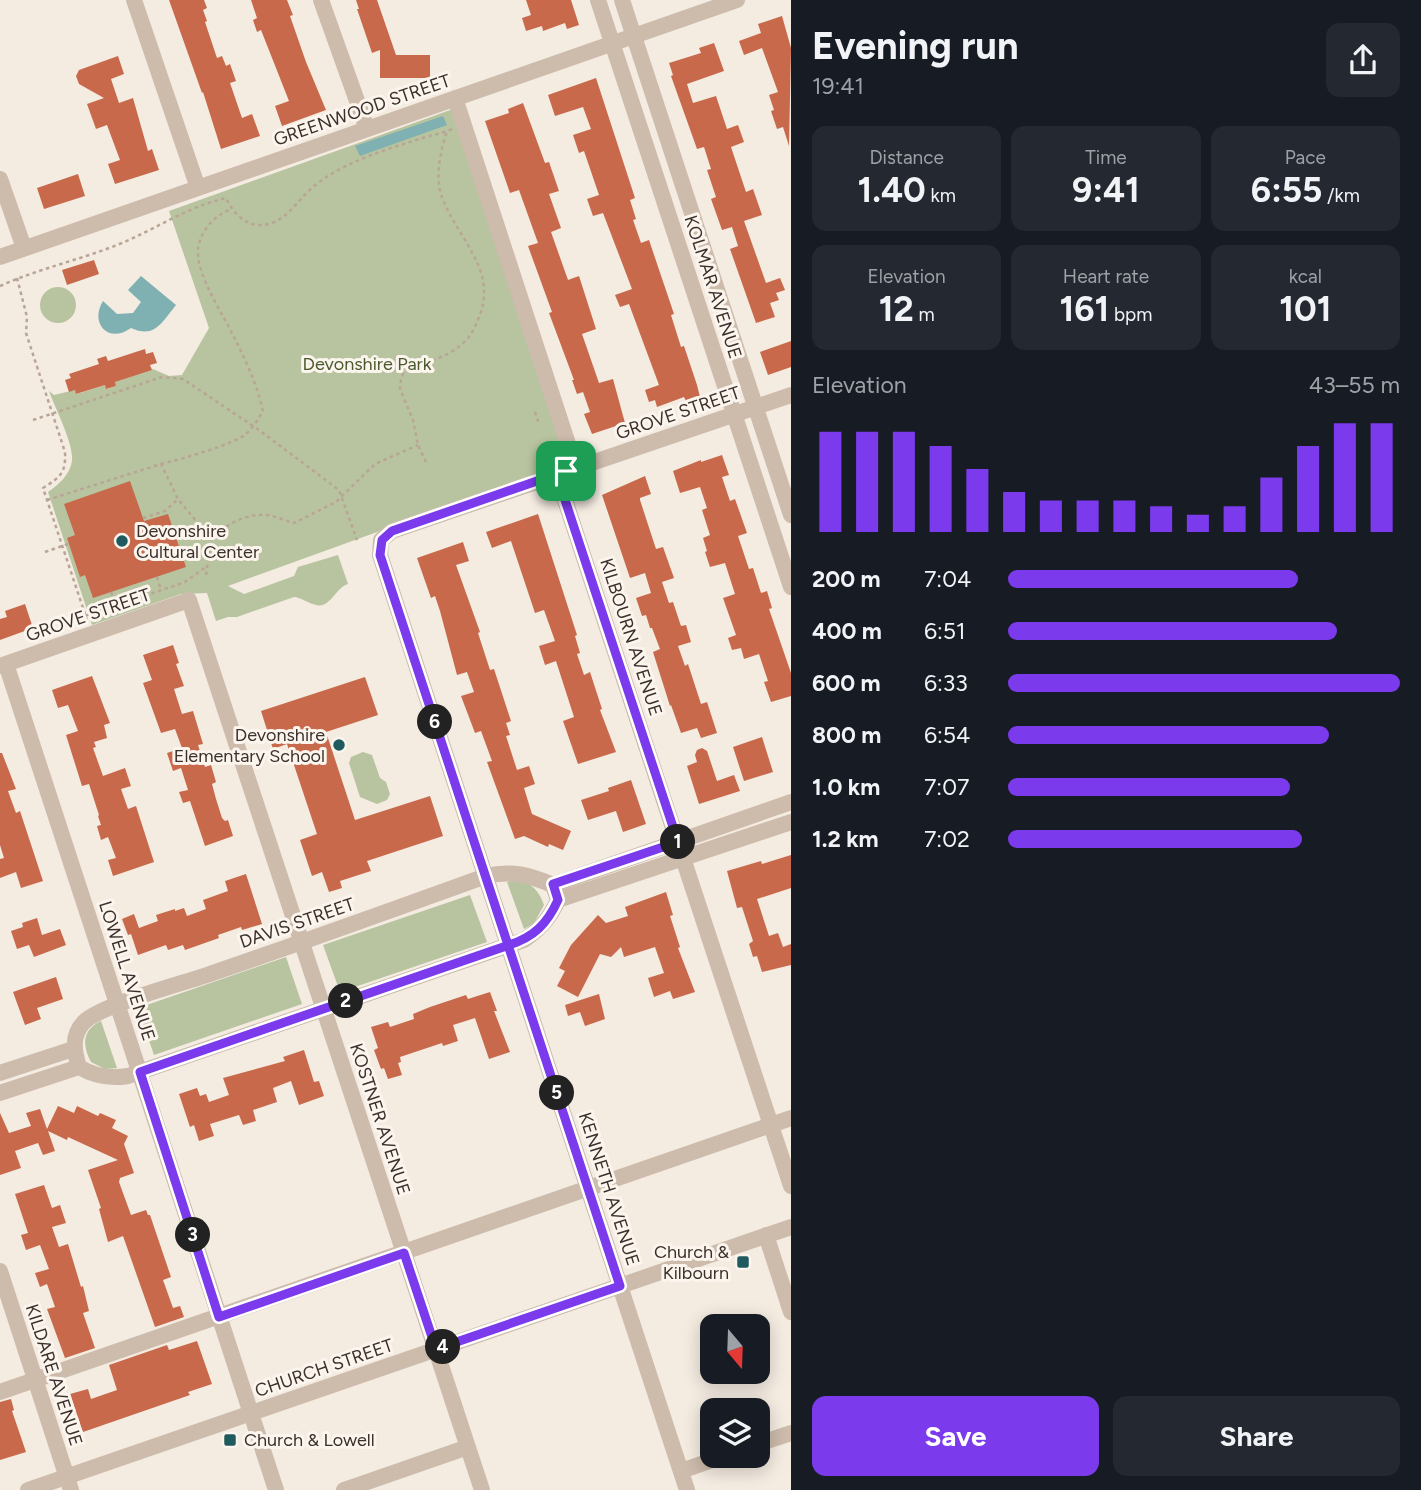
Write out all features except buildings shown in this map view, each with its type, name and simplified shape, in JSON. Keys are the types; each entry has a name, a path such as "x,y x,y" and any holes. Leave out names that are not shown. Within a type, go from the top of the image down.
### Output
{"street":[{"path":"134,0 198,188"},
{"path":"321,0 367,129"},
{"name":"KOLMAR AVENUE","path":"598,0 791,587"},
{"name":"KOLMAR AVENUE","path":"622,0 791,515"},
{"name":"GREENWOOD STREET","path":"0,257 737,0"},
{"name":"KILBOURN AVENUE","path":"454,98 570,450 563,494 791,1186"},
{"path":"0,179 24,248"},
{"name":"GROVE STREET","path":"382,540 392,531 791,395"},
{"name":"KENNETH AVENUE","path":"382,540 380,555 687,1490"},
{"name":"GROVE STREET","path":"3,665 189,600"},
{"name":"KOSTNER AVENUE","path":"189,600 482,1490"},
{"name":"LOWELL AVENUE","path":"3,665 118,1005 276,1490"},
{"path":"556,892 678,842 791,802"},
{"path":"556,892 684,859 791,822"},
{"name":"DAVIS STREET","path":"73,1049 77,1034 85,1022 118,1005 302,943 486,876 517,872 556,892"},
{"path":"0,1073 73,1049 79,1067 90,1073 124,1077 140,1072 524,940 550,917 556,892"},
{"path":"0,1093 79,1067"},
{"path":"0,1392 791,1118"},
{"name":"CHURCH STREET","path":"28,1490 69,1483 251,1413 791,1227"},
{"path":"766,1235 791,1312"},
{"name":"KILDARE AVENUE","path":"0,1271 69,1483"},
{"path":"770,1440 791,1433"},
{"path":"344,1490 376,1485 468,1447"},
{"path":"681,1471 700,1464"}],"path":[{"path":"0,286 115,246 144,234 174,216 226,198 231,209 242,219 258,225 274,222 287,215 313,187 353,163 463,124"},
{"path":"426,462 400,389 401,379 404,372 460,346 475,327 485,301 482,278 473,253 441,195 441,157 447,131"},
{"path":"47,500 177,460 242,436 263,411 253,378 203,274 198,251 204,232 221,213 231,209"},
{"path":"17,278 27,317 26,333 65,452 66,468 43,488 89,625"},
{"path":"33,420 162,377 183,379 253,426 339,490 357,540"},
{"path":"535,412 539,424"},
{"path":"206,575 211,539 231,524 247,517 264,515 294,523 341,498 349,487 375,464 418,445"},
{"path":"161,464 178,499 211,539"},
{"path":"143,518 165,511 178,499"},
{"path":"45,552 68,544"},
{"path":"86,616 185,582 207,566"},
{"path":"157,577 162,591"},
{"path":"111,592 116,606"}],"green space":[{"name":"Devonshire Park","path":"453,109 566,454 543,472 228,586 244,594 294,576 298,567 338,555 348,584 325,604 316,605 294,597 237,617 216,621 207,593 181,594 92,625 48,492 66,475 72,461 67,436 49,391 54,395 75,390 77,394 105,385 107,389 116,386 115,382 153,369 169,376 182,375 209,328 169,211"},
{"path":"58,287 71,292 76,305 71,318 58,323 45,318 40,305 45,292"},
{"path":"363,752 372,755 380,778 386,782 390,794 387,800 377,804 360,797 349,763 351,757"},
{"path":"518,880 534,888 544,905 534,923 524,929 507,882"},
{"path":"470,895 487,942 340,992 323,945"},
{"path":"286,957 302,1004 154,1055 138,1008"},
{"path":"101,1021 117,1068 105,1069 91,1062 88,1056 85,1044 87,1033"}],"water":[{"path":"443,116 447,125 360,156 355,146"},
{"path":"141,276 176,305 162,323 152,330 139,331 131,328 115,334 109,333 100,324 98,317 103,301 117,314 133,313 141,302 128,290"}],"place":[{"name":"Devonshire Cultural Center","path":"122,541"},
{"name":"Devonshire Elementary School","path":"339,745"},
{"name":"Church & Kilbourn","path":"743,1262"},
{"name":"Church & Lowell","path":"230,1440"}],"route":[{"path":"566,471 392,531 382,540 380,555 509,945 620,1286 436,1349 404,1253 219,1317 140,1072 509,945 524,940 550,917 558,900 553,884 678,842 563,494 566,471"}]}
